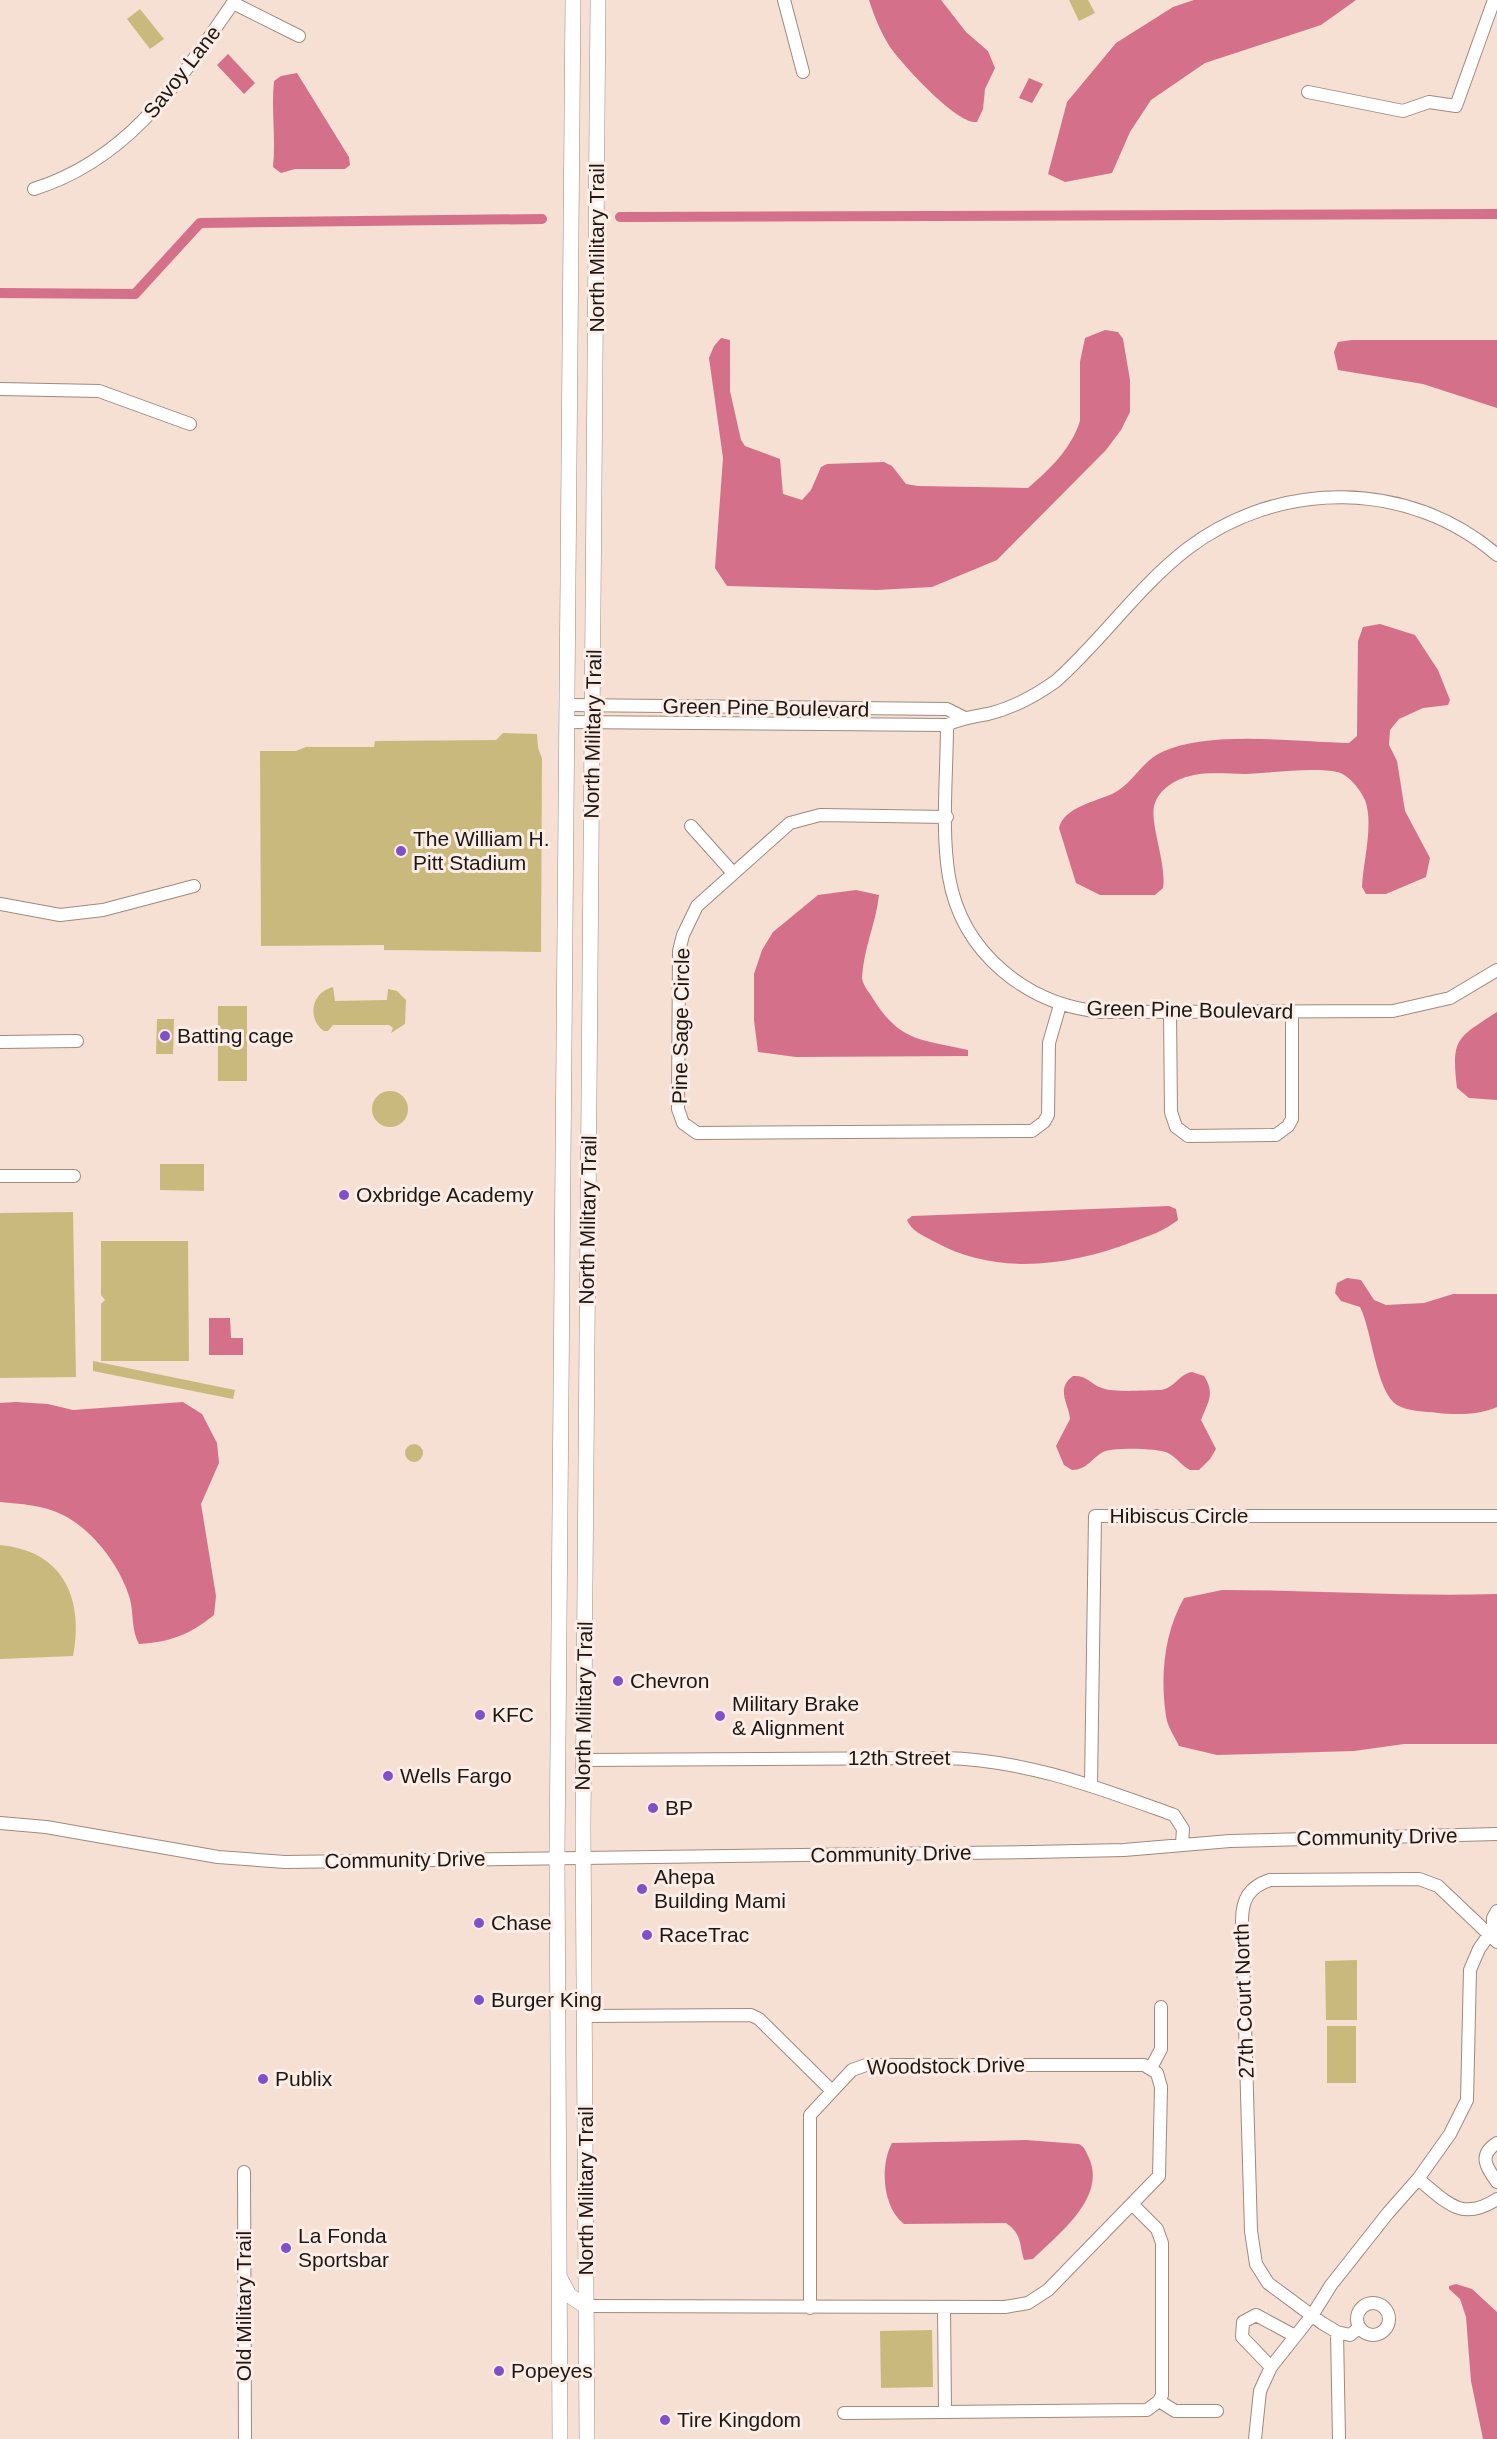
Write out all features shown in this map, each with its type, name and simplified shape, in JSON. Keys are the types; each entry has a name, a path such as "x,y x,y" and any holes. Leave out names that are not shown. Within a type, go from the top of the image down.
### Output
{"main road":[{"name":"North Military Trail","path":"560,2439 556,1858 573,0"},
{"name":"North Military Trail","path":"587,2439 583,1859 598,0"},
{"path":"561,1289 588,1289"},
{"path":"558,2275 569,2295 585,2306"},
{"path":"559,2309 573,2318 586,2336"}],"street":[{"path":"784,0 803,72"},
{"path":"1308,92 1403,111 1429,102 1456,106 1494,0"},
{"name":"Savoy Lane","path":"34,189 91,162 140,126 174,88 234,2 299,36"},
{"path":"0,389 99,391 190,424"},
{"name":"Green Pine Boulevard","path":"568,722 947,725 963,717 1008,708 1037,694 1073,665 1186,550 1226,524 1276,505 1322,497 1350,496 1404,504 1454,525 1497,555"},
{"name":"Green Pine Boulevard","path":"568,705 947,709 963,717"},
{"name":"Green Pine Boulevard","path":"947,725 946,817 949,877 954,899 970,934 1005,974 1023,987 1060,1005 1102,1012 1292,1012 1410,1009 1450,998 1497,970"},
{"name":"Pine Sage Circle","path":"946,817 804,817 783,827 698,906 683,935 679,951 678,1109 683,1124 697,1133 1032,1131 1044,1122 1048,1115 1049,1043 1060,1005"},
{"path":"691,826 733,873"},
{"path":"0,904 60,915 102,910 194,886"},
{"path":"1170,1012 1171,1112 1176,1127 1188,1136 1268,1137 1283,1132 1292,1119 1292,1012"},
{"path":"0,1042 77,1041"},
{"path":"0,1176 74,1176"},
{"name":"Hibiscus Circle","path":"1091,1785 1095,1516 1497,1515"},
{"name":"12th Street","path":"584,1760 967,1758 1030,1767 1091,1785 1174,1815 1183,1829 1182,1844"},
{"name":"Community Drive","path":"0,1823 57,1828 218,1857 285,1862 1124,1850 1182,1844 1497,1834"},
{"name":"27th Court North","path":"1333,2330 1268,2283 1256,2264 1253,2252 1242,1921 1245,1898 1251,1889 1270,1880 1419,1879 1438,1886 1494,1934"},
{"path":"1256,2439 1260,2391 1270,2367 1313,2314 1339,2276 1418,2179 1450,2134 1467,2100 1470,1970 1479,1949 1494,1934 1493,1918 1497,1911"},
{"path":"585,2306 1005,2307 1036,2299 1048,2290 1133,2205 1155,2182 1162,2169 1161,2087 1157,2073 1151,2068 1161,2049 1161,2007"},
{"path":"585,2016 751,2015 759,2019 831,2090"},
{"name":"Woodstock Drive","path":"810,2308 809,2122 814,2108 852,2070 866,2065 1144,2065 1151,2068"},
{"path":"1497,2143 1486,2154 1485,2161 1497,2182"},
{"name":"Old Military Trail","path":"244,2172 245,2439"},
{"path":"1418,2179 1457,2209 1474,2210 1497,2199"},
{"path":"844,2413 1147,2410 1159,2401 1162,2395 1162,2243 1157,2229 1133,2205"},
{"path":"944,2307 945,2412"},
{"path":"1270,2367 1242,2337 1243,2322 1256,2315 1295,2336"},
{"path":"1339,2439 1333,2330 1350,2335 1359,2328"},
{"path":"1159,2401 1175,2411 1217,2411"}],"shaded area":[{"path":"869,0 941,0 966,32 988,51 995,68 985,89 983,109 977,122 957,114 944,104 896,55 878,24"},
{"path":"1069,0 1088,0 1095,13 1079,21"},
{"path":"1194,0 1356,0 1321,25 1205,63 1151,100 1130,132 1112,173 1065,182 1048,174 1067,102 1116,43 1173,7"},
{"path":"140,9 164,39 150,49 127,19"},
{"path":"228,54 255,83 244,94 217,65"},
{"path":"297,73 349,157 350,165 345,169 295,169 281,173 273,167 274,81 281,76"},
{"path":"1029,78 1043,84 1032,103 1019,98"},
{"path":"1105,330 1118,332 1123,339 1130,380 1130,412 1121,430 1106,450 997,560 932,587 877,590 727,586 715,568 723,458 709,358 714,346 721,338 730,340 730,391 741,440 745,446 780,459 783,494 802,500 811,490 821,467 827,464 884,462 892,466 906,484 918,486 1028,488 1059,458 1076,431 1080,421 1080,362 1085,338"},
{"path":"1352,340 1497,340 1497,408 1423,384 1338,370 1334,352 1338,342"},
{"path":"1380,624 1415,635 1438,670 1450,700 1448,705 1423,708 1399,719 1390,730 1389,745 1397,761 1405,811 1430,858 1426,877 1386,894 1366,894 1362,887 1368,831 1365,800 1353,783 1341,773 1305,770 1200,774 1176,781 1161,792 1153,811 1164,878 1163,888 1155,895 1100,895 1076,883 1059,828 1062,821 1081,806 1121,789 1149,761 1162,752 1182,745 1228,739 1349,743 1357,736 1358,641 1363,627"},
{"name":"The William H. Pitt Stadium","path":"503,733 537,734 538,748 542,758 541,952 384,950 384,945 261,946 260,751 296,751 306,747 374,747 375,741 496,740"},
{"path":"856,890 879,895 863,966 862,980 867,990 882,1012 902,1031 924,1041 968,1050 968,1056 796,1057 758,1052 754,1020 754,974 762,950 773,932 818,895"},
{"path":"333,987 335,1001 387,1000 388,989 397,991 406,1000 405,1024 391,1033 393,1028 389,1025 333,1025 328,1031 324,1031 315,1019 314,1006 320,994"},
{"path":"218,1006 247,1006 247,1081 218,1081"},
{"path":"1497,1012 1497,1100 1469,1098 1457,1088 1456,1049 1465,1034"},
{"name":"Batting cage","path":"157,1019 174,1019 173,1054 156,1054"},
{"path":"390,1091 403,1096 408,1109 403,1122 390,1127 377,1122 372,1109 377,1096"},
{"path":"160,1164 204,1164 204,1191 160,1190"},
{"path":"1169,1206 1176,1209 1178,1220 1156,1233 1083,1257 1033,1264 983,1260 959,1253 918,1233 907,1220 912,1216"},
{"path":"73,1212 76,1377 0,1378 0,1213"},
{"path":"101,1241 188,1241 189,1361 101,1361 101,1304 105,1300 101,1295"},
{"path":"1347,1278 1361,1280 1374,1300 1386,1305 1424,1303 1453,1294 1497,1294 1497,1407 1476,1413 1453,1414 1412,1410 1397,1405 1390,1398 1379,1374 1360,1307 1341,1301 1335,1293 1337,1283"},
{"path":"209,1318 230,1318 231,1338 243,1338 243,1355 209,1355"},
{"path":"93,1361 235,1390 233,1399 93,1371"},
{"path":"1192,1372 1204,1376 1208,1382 1210,1394 1201,1420 1216,1449 1199,1470 1190,1470 1163,1451 1135,1449 1108,1450 1099,1454 1086,1466 1077,1469 1072,1470 1064,1465 1056,1446 1070,1419 1064,1391 1073,1376 1085,1378 1107,1390 1160,1390"},
{"path":"183,1402 202,1414 217,1443 219,1463 201,1504 216,1596 214,1615 196,1628 179,1636 139,1644 126,1587 113,1562 95,1540 74,1522 56,1512 0,1502 0,1403 48,1404 73,1410"},
{"path":"414,1444 420,1447 423,1453 420,1459 414,1462 408,1459 405,1453 408,1447"},
{"path":"0,1545 22,1549 40,1557 65,1581 72,1597 75,1615 76,1635 73,1656 0,1659"},
{"path":"1222,1590 1428,1595 1497,1594 1497,1744 1404,1744 1354,1751 1217,1755 1179,1746 1168,1724 1164,1701 1164,1670 1168,1640 1177,1611 1184,1598"},
{"path":"1357,1960 1357,2020 1326,2020 1325,1961"},
{"path":"1327,2026 1356,2026 1356,2083 1327,2083"},
{"path":"1026,2140 1079,2144 1089,2158 1093,2173 1086,2201 1077,2214 1033,2259 1024,2260 1017,2235 1006,2223 904,2224 891,2207 887,2197 885,2174 888,2152 892,2143"},
{"path":"1456,2284 1472,2289 1497,2312 1497,2439 1483,2439 1471,2381 1466,2317 1460,2299 1449,2289 1449,2286"},
{"path":"932,2330 933,2387 881,2388 880,2331"}],"waterway":[{"path":"620,217 1497,214"},
{"path":"0,293 135,294 200,223 542,219"}],"place":[{"name":"The William H. Pitt Stadium","path":"401,851"},
{"name":"Batting cage","path":"165,1036"},
{"name":"Oxbridge Academy","path":"344,1195"},
{"name":"Chevron","path":"618,1681"},
{"name":"KFC","path":"480,1715"},
{"name":"Military Brake & Alignment","path":"720,1716"},
{"name":"Wells Fargo","path":"388,1776"},
{"name":"BP","path":"653,1808"},
{"name":"Ahepa Building Mami","path":"642,1889"},
{"name":"Chase","path":"479,1923"},
{"name":"RaceTrac","path":"647,1935"},
{"name":"Burger King","path":"479,2000"},
{"name":"Publix","path":"263,2079"},
{"name":"La Fonda Sportsbar","path":"286,2248"},
{"name":"Popeyes","path":"499,2371"},
{"name":"Tire Kingdom","path":"665,2420"}]}
